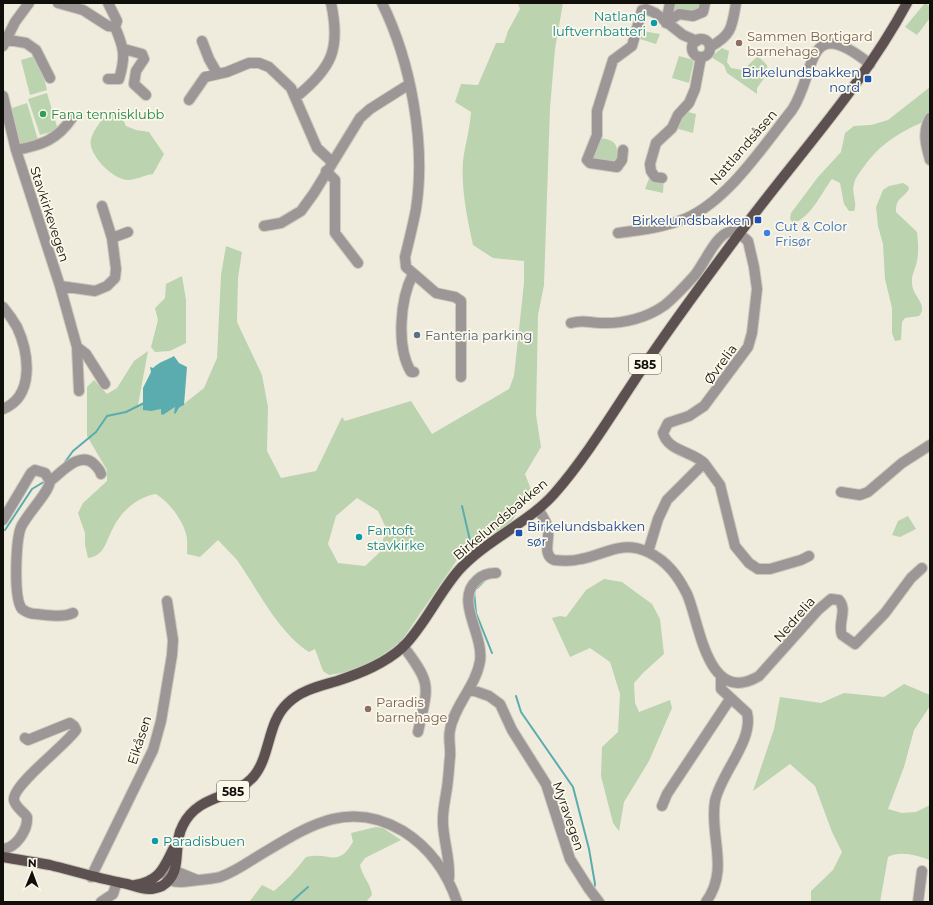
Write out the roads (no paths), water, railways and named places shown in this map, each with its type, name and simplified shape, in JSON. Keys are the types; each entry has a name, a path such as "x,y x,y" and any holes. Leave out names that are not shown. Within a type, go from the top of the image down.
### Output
{"main road":[{"name":"Birkelundsbakken","path":"176,844 182,826 193,810 208,801 242,787 255,775 263,759 277,717 289,701 309,690 366,671 386,660 403,646 416,632 461,568 538,509 552,496 570,474 647,362 739,234 842,104 870,64 907,3"},
{"path":"3,857 51,866 91,877 134,885 143,889 150,889 157,888 169,880 175,871 177,861 176,844"},
{"path":"134,885 153,879 163,869 176,844"}],"street":[{"path":"30,3 15,22 4,41 26,43 36,50 50,78"},
{"path":"58,3 83,10 108,26 115,27"},
{"path":"108,3 116,18 117,24 115,27 124,49 123,66 119,79 108,78"},
{"path":"296,97 313,84 328,64 335,36 331,3"},
{"path":"382,3 397,36 416,127 418,176 416,210 405,263 407,270 436,293 455,297 461,301 461,377"},
{"path":"666,24 670,3"},
{"path":"666,24 679,14 693,16 703,12 705,3"},
{"path":"697,41 693,50 696,55 701,57 708,54 710,47 726,37 733,23 736,3"},
{"path":"623,150 622,160 617,167 590,163 587,160 597,135 597,111 613,60 632,46 643,6 655,13 666,24 683,35 697,41 705,41 710,47"},
{"path":"202,42 208,59 217,73"},
{"name":"Nattlandsåsen","path":"618,233 654,228 686,218 706,207 722,193 738,177 798,102 810,62 820,48 829,44 837,44 847,48 870,64"},
{"path":"124,49 142,54 144,59 136,71 134,84 146,95"},
{"path":"662,178 655,177 651,171 650,164 656,143 672,128 678,115 689,103 694,90 701,57"},
{"path":"189,100 202,78 217,73 227,72 249,63 263,64 287,82 296,97 317,148 332,162"},
{"path":"264,226 281,223 296,216 307,204 360,118 370,109 409,90"},
{"name":"Stavkirkevegen","path":"3,96 16,150 60,286 77,347 79,391"},
{"name":"Stavkirkevegen","path":"16,150 47,142 61,133 72,118"},
{"path":"930,118 925,138 930,160"},
{"path":"326,171 335,180 335,233 358,264"},
{"path":"60,286 95,291 113,281 116,269 112,238 102,206"},
{"path":"112,238 128,232"},
{"path":"571,323 582,320 600,323 626,323 664,306 697,273 721,237 730,232 739,234"},
{"name":"Øvrelia","path":"704,463 697,456 670,445 663,433 668,423 689,416 704,406 748,347 757,296 756,279 749,244 739,234"},
{"path":"413,274 406,290 401,337 408,365 411,372 414,372"},
{"path":"3,307 14,322 20,336 24,351 27,379 24,389 14,403 3,409"},
{"path":"77,347 86,354 105,384"},
{"path":"842,492 860,495 868,492 902,463 930,445"},
{"path":"73,613 59,616 31,614 23,609 18,596 17,553 21,529 27,516 49,489 50,481 64,468 81,460 91,461 101,474"},
{"path":"648,552 658,519 667,500 704,463 720,485 735,546 749,563 758,569 770,569 801,560 809,556"},
{"path":"3,520 33,471 42,471 50,481"},
{"path":"538,509 548,528 547,554 550,559 579,560 615,548 626,546 648,552 665,563 677,575 687,595 707,655 721,676 722,688 730,699 747,713 748,724 742,741 729,767 716,800 718,879 706,902"},
{"name":"Nedrelia","path":"721,676 736,683 750,681 759,676 818,610 831,599 839,600 843,608 840,627 842,636 855,644 886,613 910,578 922,568"},
{"path":"448,878 450,864 443,818 448,777 450,729 452,720 479,667 480,652 478,636 469,610 469,592 478,579 485,574 496,573"},
{"name":"Eikåsen","path":"91,877 153,750 172,655 173,640 168,601"},
{"path":"403,646 416,663 426,683 427,695 418,732"},
{"name":"Myravegen","path":"469,689 489,696 500,704 512,730 546,784 570,859 599,902"},
{"path":"662,806 667,794 730,699"},
{"path":"3,849 7,849 16,843 27,824 27,818 15,802 15,794 28,778 68,740 76,730 70,723 28,740 26,738"},
{"path":"163,869 169,880 183,883 220,876 231,872 315,824 333,818 353,816 382,820 406,833 430,854 448,878 457,902"},
{"path":"163,869 175,871 197,880"},
{"path":"918,902 922,871"},
{"path":"101,902 113,894 117,882"}],"water":[{"path":"174,356 179,363 187,367 184,405 180,407 175,414 175,407 163,415 161,414 161,409 151,411 143,410 143,388 151,372 150,367 153,368"}],"waterway":[{"path":"65,462 73,451 96,432 107,416 126,412 144,403"},
{"path":"5,530 32,489 47,480"},
{"path":"462,506 472,549"},
{"path":"477,588 485,580"},
{"path":"474,591 476,613 492,653"},
{"path":"516,696 521,712 573,787 589,849 595,884 594,889"},
{"path":"291,902 308,887"}],"place":[{"name":"Natland luftvernbatteri","path":"654,23"},
{"name":"Sammen Bortigard barnehage","path":"739,43"},
{"name":"Birkelundsbakken nord","path":"868,79"},
{"name":"Fana tennisklubb","path":"43,114"},
{"name":"Birkelundsbakken","path":"758,220"},
{"name":"Cut & Color Frisør","path":"767,233"},
{"name":"Fanteria parking","path":"417,335"},
{"name":"Birkelundsbakken sør","path":"519,533"},
{"name":"Fantoft stavkirke","path":"359,537"},
{"name":"Paradis barnehage","path":"368,709"},
{"name":"Paradisbuen","path":"155,841"}]}
